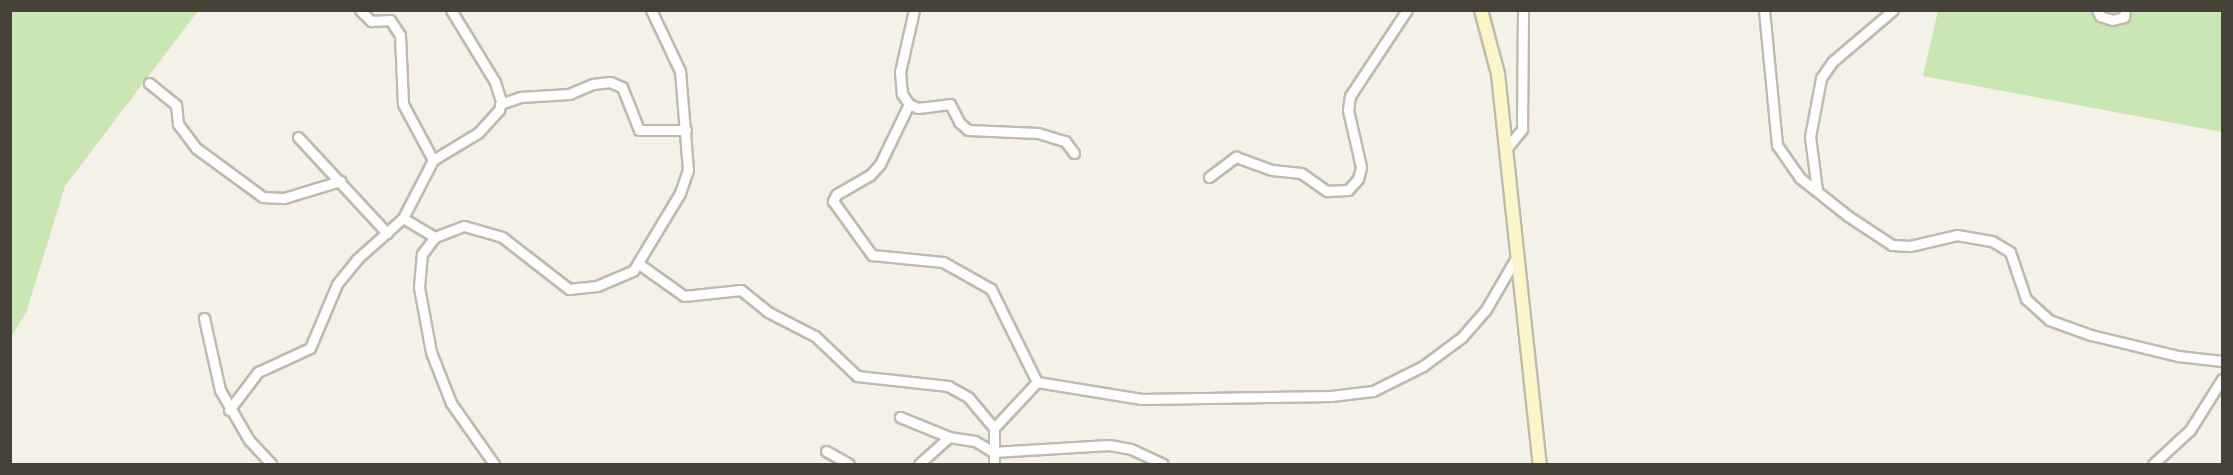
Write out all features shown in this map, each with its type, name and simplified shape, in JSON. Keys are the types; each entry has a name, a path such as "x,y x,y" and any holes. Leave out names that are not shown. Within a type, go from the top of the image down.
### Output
{"street":[{"path":"360,10 371,21 390,20 400,35 404,104 433,160"},
{"path":"451,10 495,82 500,104"},
{"path":"494,465 451,403 431,351 418,265 435,237 464,226 488,230 569,289 618,279 639,264 685,182 686,130 680,71 651,10"},
{"path":"914,10 900,72 902,94 909,104 918,108 950,104 964,128 1038,133 1065,141 1074,153"},
{"path":"1209,177 1236,157 1272,170 1301,173 1327,191 1348,190 1358,179 1361,167 1348,110 1350,96 1407,10"},
{"path":"1481,10 1498,74 1540,465"},
{"path":"1506,149 1522,129 1523,10"},
{"path":"1764,10 1777,146 1800,178 1893,245 1910,246 1957,235 2003,246 2016,264 2032,307 2065,327 2178,356 2223,361"},
{"path":"1817,190 1810,137 1821,78 1832,63 1893,10"},
{"path":"2097,10 2100,16 2112,20 2124,16 2125,10"},
{"path":"230,410 258,372 310,348 337,284 403,218 433,160 478,133 500,104 520,97 569,94 593,84 610,82 622,87 639,129 686,130"},
{"path":"149,83 176,105 178,124 196,148 263,197 284,198 340,181"},
{"path":"909,104 880,164 870,175 832,199 872,255 943,262 991,289 1038,382"},
{"path":"298,137 309,153 340,181 387,233"},
{"path":"403,218 435,237"},
{"path":"1038,382 1152,399 1331,396 1373,391 1424,366 1462,337 1485,311 1516,258"},
{"path":"639,264 684,296 741,290 768,312 815,336 857,375 948,386 968,397 994,428"},
{"path":"204,318 220,390 230,410 271,465"},
{"path":"2153,465 2190,430 2223,379"},
{"path":"994,465 994,428 1038,382"},
{"path":"900,417 949,437 975,441 993,452 1109,445 1149,456 1163,465"},
{"path":"919,465 949,437"},
{"path":"826,451 849,465"}],"green space":[{"path":"11,10 198,11 65,186 26,313 11,337"},
{"path":"1938,11 2222,11 2222,132 1923,76"}]}
